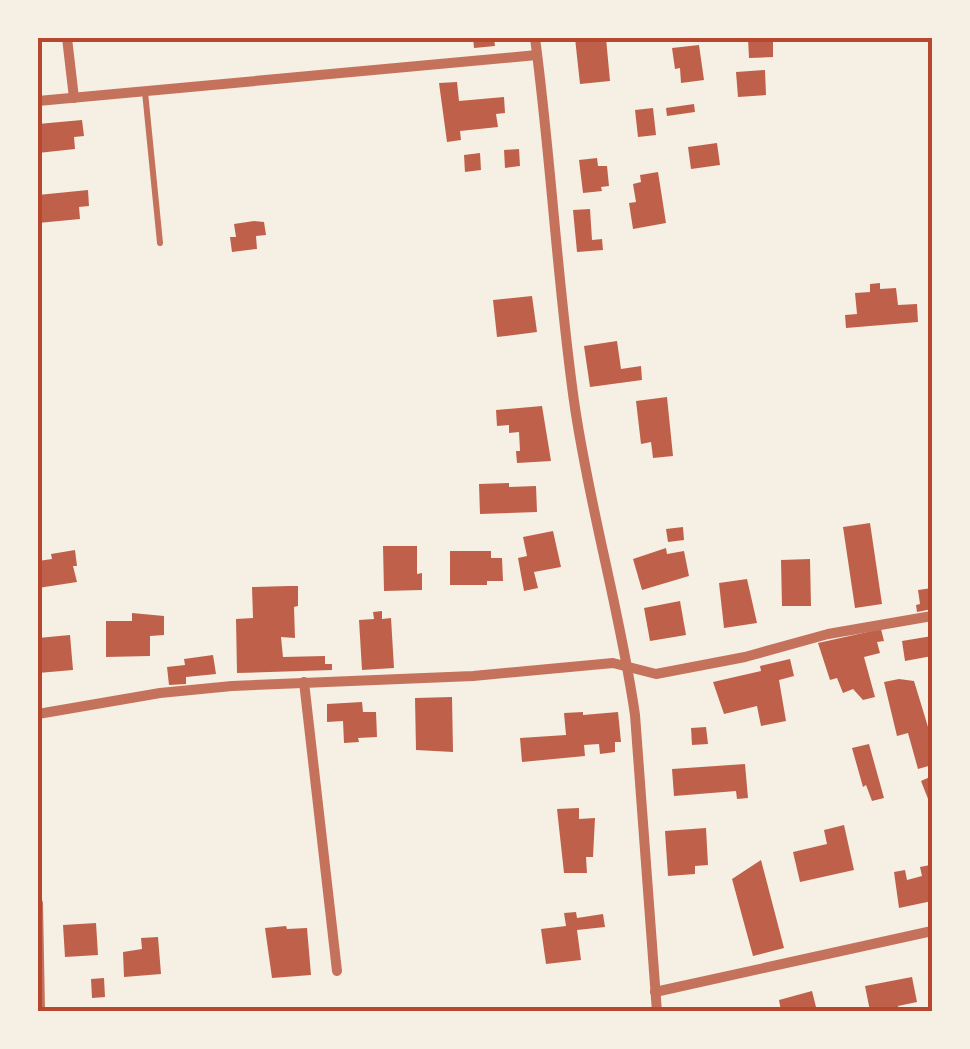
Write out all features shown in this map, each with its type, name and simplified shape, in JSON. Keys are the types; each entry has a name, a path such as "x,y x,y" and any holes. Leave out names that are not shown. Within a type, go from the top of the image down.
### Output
{"street":[{"path":"66,38 74,98"},
{"path":"535,38 574,404 635,716 657,1012"},
{"path":"38,101 538,54"},
{"path":"38,714 160,694 304,682 473,676 613,663 656,674 828,634 932,616"},
{"path":"304,682 337,971"},
{"path":"38,903 40,1010"},
{"path":"655,992 932,931"}],"lane":[{"path":"145,92 160,242"}],"building":[{"path":"473,38 494,38 495,46 474,48"},
{"path":"575,38 606,38 610,81 580,84"},
{"path":"748,38 773,38 773,57 749,58"},
{"path":"699,45 704,80 681,83 672,48"},
{"path":"765,70 766,95 738,97 736,72"},
{"path":"457,82 459,101 504,97 505,113 496,114 498,127 460,131 461,140 447,142 439,83"},
{"path":"694,104 695,112 667,116 666,108"},
{"path":"653,108 656,135 638,137 635,110"},
{"path":"82,120 84,136 74,137 75,149 38,153 38,124"},
{"path":"717,143 720,165 691,169 688,147"},
{"path":"519,149 520,166 505,168 504,150"},
{"path":"480,153 481,170 465,172 464,155"},
{"path":"597,158 598,166 607,166 609,186 601,187 602,191 583,193 579,160"},
{"path":"658,172 666,223 633,229 629,203 636,202 633,184 641,182 640,175"},
{"path":"88,190 89,206 79,207 80,219 38,223 38,195"},
{"path":"590,209 592,240 602,239 603,250 577,252 573,210"},
{"path":"264,222 266,235 256,236 257,249 232,252 230,237 236,237 234,224"},
{"path":"880,283 880,289 896,288 898,305 917,304 918,322 846,328 845,315 857,314 855,293 870,292 870,284"},
{"path":"532,296 537,332 497,337 493,300"},
{"path":"617,341 621,369 641,366 642,380 590,387 584,346"},
{"path":"667,397 673,456 653,458 651,442 641,444 636,401"},
{"path":"542,406 551,461 517,463 519,432 509,433 509,425 497,426 496,410"},
{"path":"509,483 509,487 536,486 537,512 480,514 479,484"},
{"path":"870,523 882,604 855,608 843,527"},
{"path":"683,527 684,540 668,542 666,529"},
{"path":"553,531 561,567 534,572 538,588 524,591 518,558 527,556 523,537"},
{"path":"383,546 417,546 417,574 422,573 422,590 384,591"},
{"path":"666,548 667,554 684,551 689,576 642,590 633,559"},
{"path":"75,550 77,582 38,588 38,561 52,559 51,554"},
{"path":"450,551 491,551 491,558 502,558 503,581 450,585"},
{"path":"810,559 811,606 782,606 781,560"},
{"path":"747,579 757,623 724,628 719,583"},
{"path":"298,586 295,638 281,637 283,657 325,656 325,664 332,664 332,670 237,673 236,619 253,618 252,587"},
{"path":"932,588 932,609 917,612 918,590"},
{"path":"680,601 686,635 650,641 644,608"},
{"path":"382,611 382,619 391,618 394,668 362,670 359,620 374,619 373,612"},
{"path":"132,613 164,616 164,635 150,636 150,656 106,657 106,621 132,621"},
{"path":"881,629 884,641 877,642 880,653 864,657 875,697 863,700 853,689 843,693 837,678 830,680 818,643"},
{"path":"70,635 73,670 38,673 38,638"},
{"path":"932,636 932,656 905,661 902,641"},
{"path":"213,655 216,674 186,677 186,684 169,685 167,667 185,665 184,659"},
{"path":"790,659 794,676 779,680 786,721 761,726 757,706 724,714 713,682 761,671 760,666"},
{"path":"914,681 932,740 932,765 918,769 908,733 897,736 884,682"},
{"path":"452,697 453,752 416,750 415,698"},
{"path":"362,702 363,712 376,712 377,737 344,743 343,721 327,722 327,704"},
{"path":"618,712 621,742 615,742 615,752 600,754 599,744 584,745 585,756 522,762 520,738 566,735 564,713"},
{"path":"706,727 708,744 692,745 691,728"},
{"path":"869,744 884,798 872,801 866,785 863,787 852,748"},
{"path":"745,764 748,798 737,799 736,791 674,796 672,769"},
{"path":"932,776 932,809 921,781"},
{"path":"579,808 579,819 595,818 593,857 586,857 587,873 564,873 557,809"},
{"path":"844,825 854,870 800,882 793,852 827,844 824,830"},
{"path":"706,828 708,865 695,866 695,874 668,876 665,831"},
{"path":"761,860 784,948 753,956 732,879"},
{"path":"930,865 932,901 899,908 894,872 905,870 907,880 922,876 920,867"},
{"path":"576,912 577,918 603,914 605,927 577,930 581,960 546,964 541,929 566,926 564,913"},
{"path":"96,923 98,955 65,957 63,925"},
{"path":"265,928 307,928 311,975 272,978"},
{"path":"158,937 161,974 124,977 123,952 142,949 141,938"},
{"path":"912,977 917,1002 898,1006 899,1011 870,1011 865,986"},
{"path":"104,978 105,997 92,998 91,979"},
{"path":"812,991 817,1011 781,1011 779,1000"}]}
